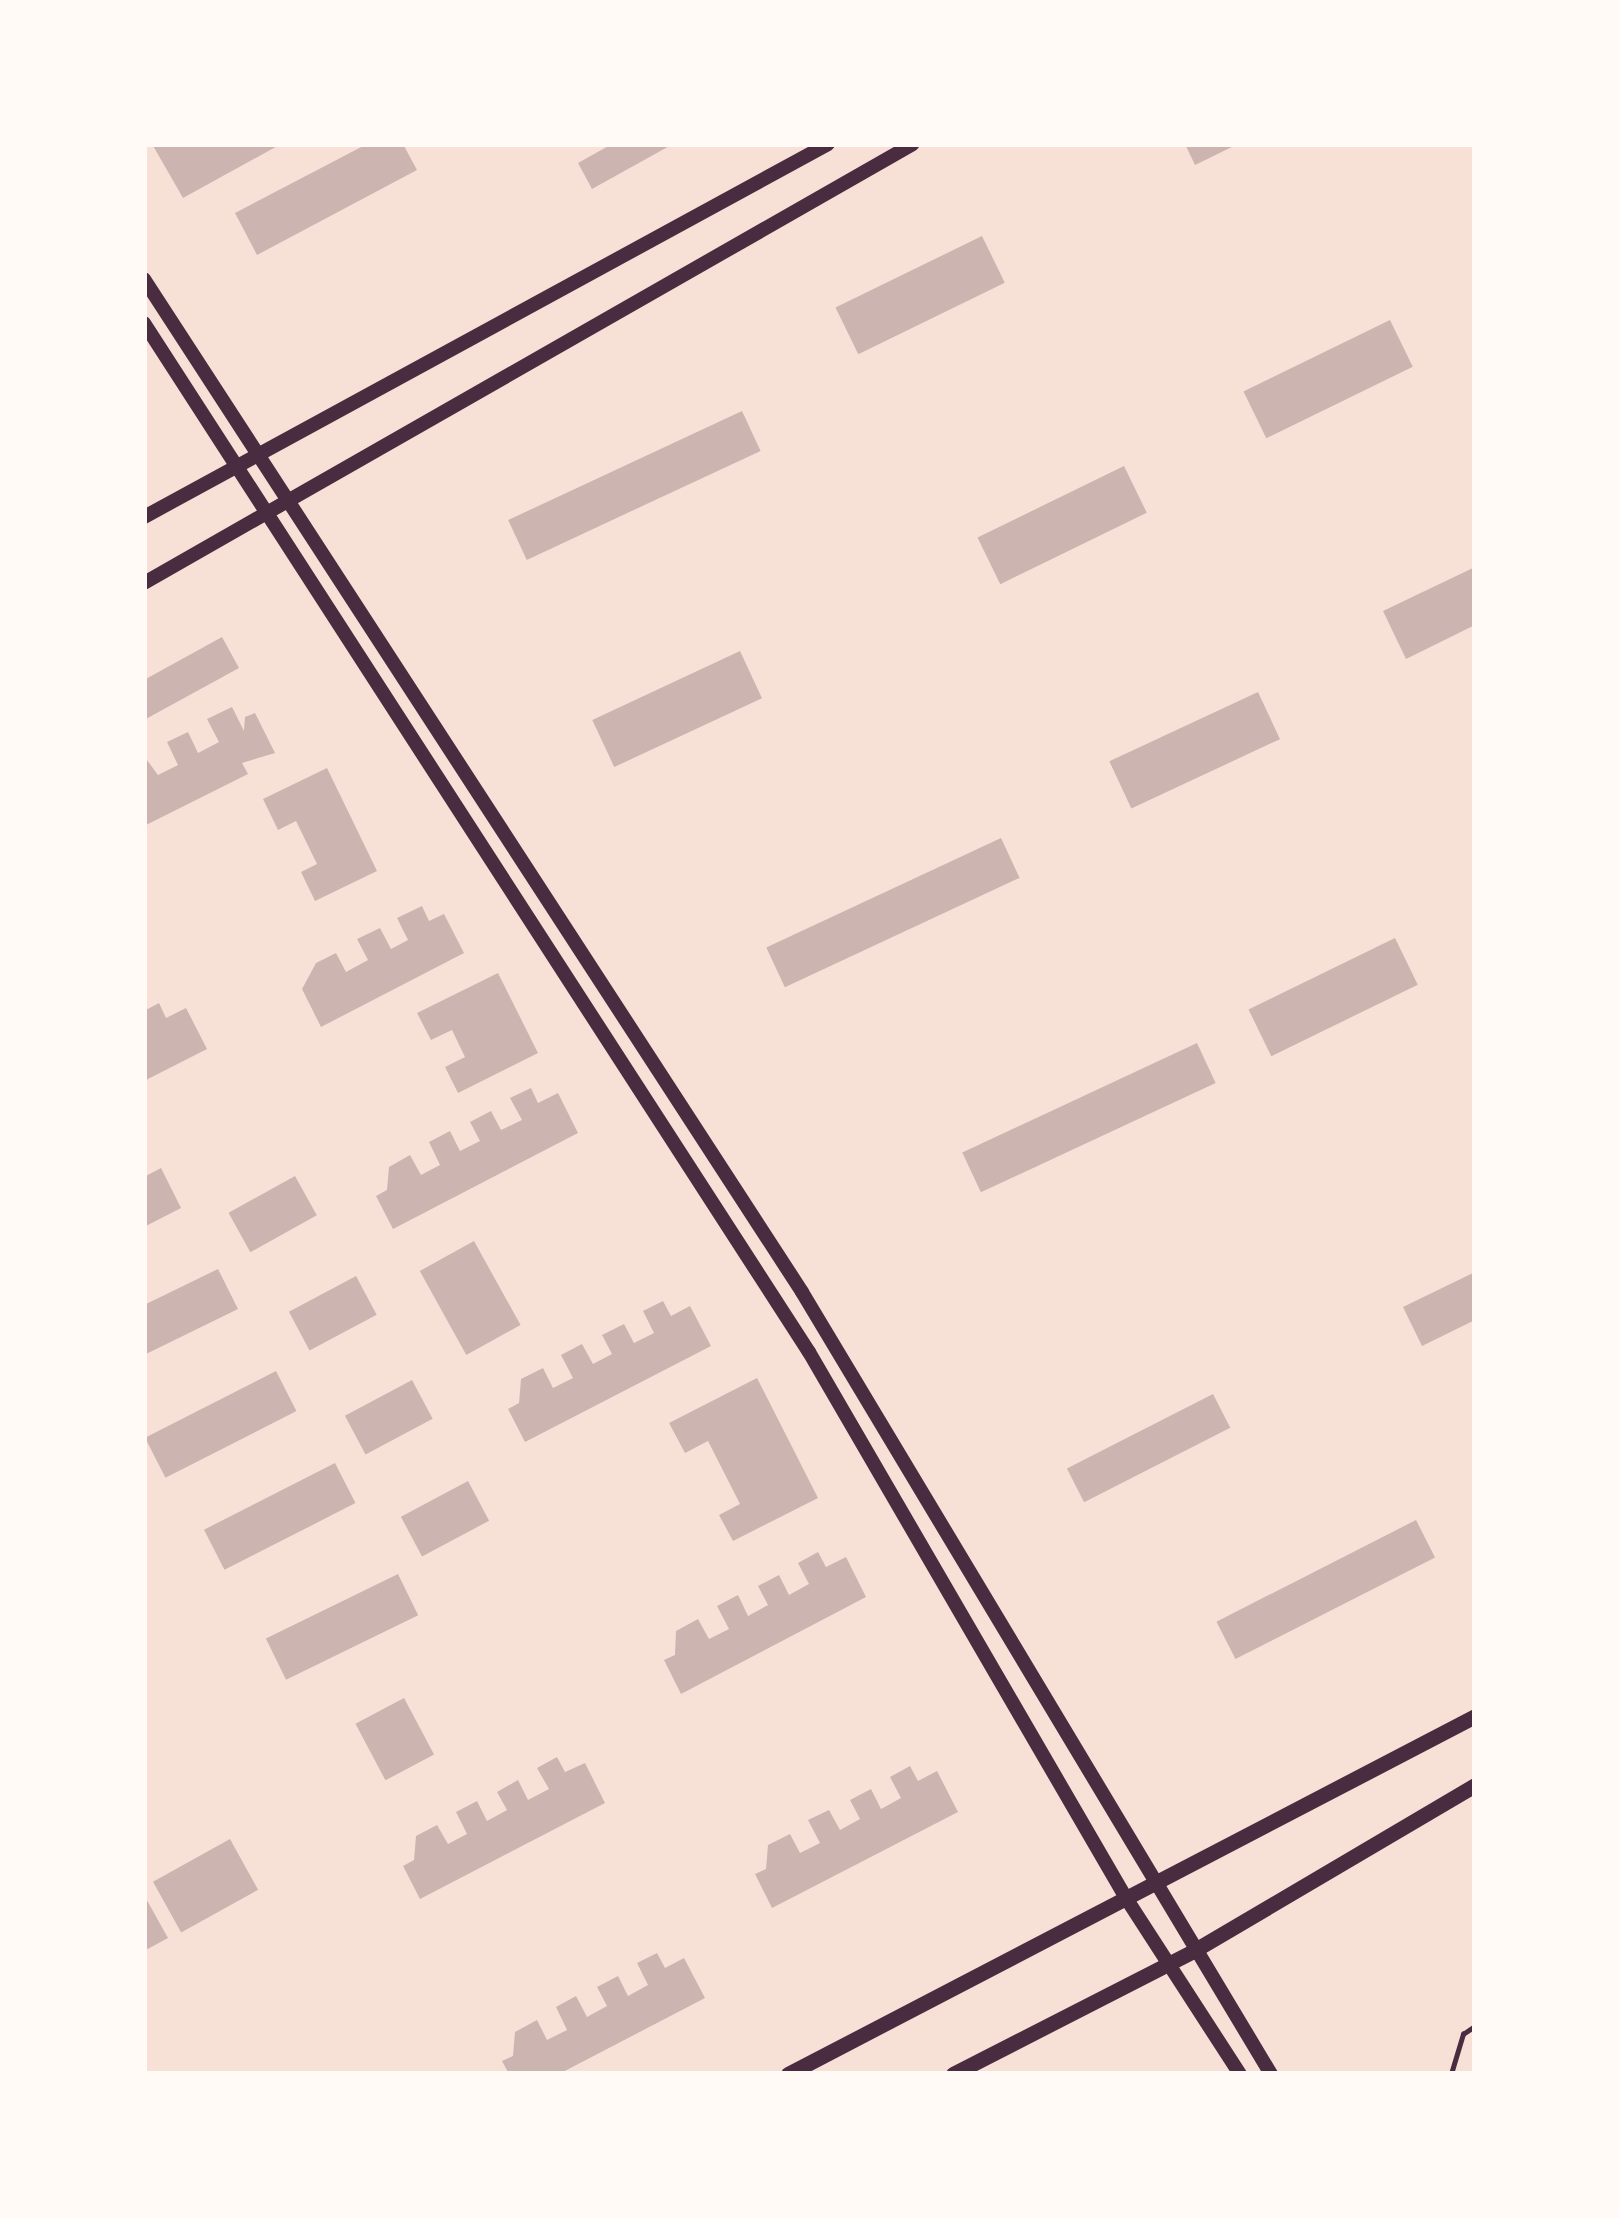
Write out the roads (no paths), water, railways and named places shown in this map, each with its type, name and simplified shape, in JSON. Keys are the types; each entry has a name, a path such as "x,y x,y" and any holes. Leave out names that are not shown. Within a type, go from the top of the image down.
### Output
{"main road":[{"path":"788,2074 1475,1716"},
{"path":"952,2074 1195,1951 1475,1785"}],"street":[{"path":"144,517 828,144"},
{"path":"144,583 913,144"},
{"path":"144,279 802,1292 1152,1884 1271,2074"},
{"path":"144,323 809,1352 1126,1898 1240,2074"}],"lane":[{"path":"1450,2074 1463,2034 1475,2026"}]}
